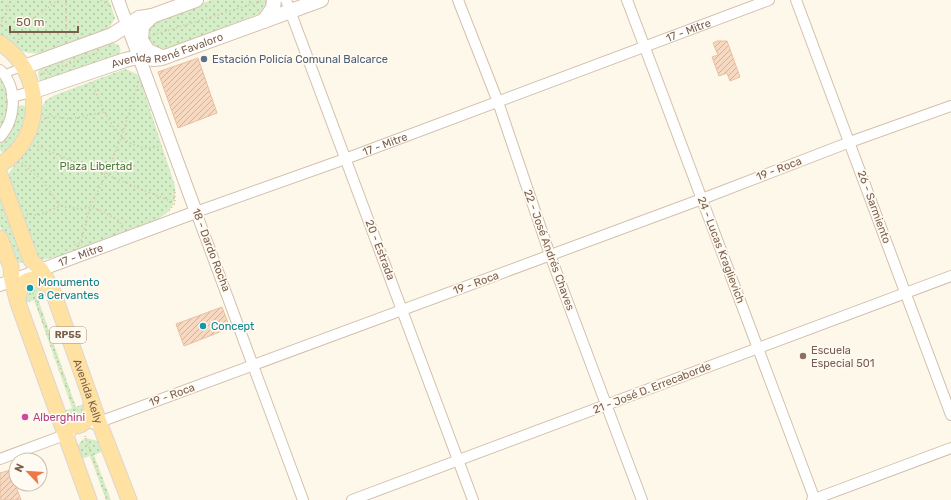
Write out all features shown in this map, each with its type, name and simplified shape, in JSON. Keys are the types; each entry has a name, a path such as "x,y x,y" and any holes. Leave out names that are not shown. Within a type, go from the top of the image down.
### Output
{"main road":[{"path":"24,67 112,35 139,18 152,16 196,0"},
{"path":"264,21 273,8 274,0"},
{"name":"Avenida René Favaloro","path":"34,91 125,60 138,57 154,59 162,58 264,21 288,6 322,0"},
{"path":"152,16 142,26 140,40 148,51 162,58"},
{"path":"0,164 14,154 24,140 33,114 34,91 24,67 7,45"},
{"name":"Avenida Kelly","path":"0,175 31,260 41,270 52,289 91,401 129,500"},
{"path":"0,238 11,267 6,283 18,303 89,500"},
{"path":"18,303 18,291 28,280 39,280 52,289"},
{"path":"57,413 63,423 72,426 81,426 89,419 92,411 91,401"}],"street":[{"name":"22 - José Andrés Chaves","path":"458,0 498,102 550,255 642,500"},
{"name":"24 - Lucas Kraglievich","path":"628,0 814,500"},
{"name":"17 - Mitre","path":"6,283 196,212 345,159 769,0"},
{"name":"26 - Sarmiento","path":"796,0 951,415"},
{"name":"18 - Dardo Rocha","path":"115,5 127,25 303,500"},
{"name":"20 - Estrada","path":"288,6 473,500"},
{"path":"0,137 11,120 13,106 8,81 2,72 24,67"},
{"name":"Avenida René Favaloro","path":"12,97 34,91"},
{"name":"19 - Roca","path":"0,459 65,435 81,426 99,422 254,365 702,199 850,142 951,106"},
{"name":"21 - José D. Errecaborde","path":"352,500 951,276"},
{"path":"814,500 951,448"}],"path":[{"path":"0,25 11,0"},
{"path":"7,45 31,20 58,0"},
{"path":"66,0 66,44"},
{"path":"102,0 115,5"},
{"path":"74,246 81,242 90,207 106,175 121,138 140,79"},
{"path":"91,81 104,112 121,138 134,145 152,149 163,146"},
{"path":"42,120 52,116 70,119 104,112"},
{"path":"24,140 175,203"},
{"path":"19,160 41,179 60,206"},
{"path":"166,214 175,203 175,186"},
{"path":"24,214 39,215 60,206 79,210 90,207 100,210 118,220 124,230"},
{"path":"28,280 108,500"}],"green space":[{"path":"0,0 109,0 115,18 108,30 41,53 29,53 15,48 0,38"},
{"path":"211,0 269,0 264,12 159,52 148,44 147,27 150,22"},
{"path":"112,43 117,44 120,47 120,54 118,56 42,81 39,79 38,72 41,69"},
{"name":"Plaza Libertad","path":"125,69 137,74 140,79 175,186 174,202 170,209 158,219 56,257 41,260 35,257 7,180 9,173 30,143 42,107 46,100 55,95"},
{"path":"0,78 6,90 8,104 6,117 0,129"},
{"path":"21,105 27,107 24,132 4,154 0,150 0,144 7,136 17,107"},
{"path":"0,187 25,260 21,263 13,260 0,226"},
{"path":"29,282 48,295 38,299 76,407 86,403 81,425 61,412 72,408 34,300 23,304"},
{"path":"85,438 99,441 104,451 94,455 111,500 106,500 90,456 79,460 78,448 80,443"}],"building":[{"path":"717,41 727,41 740,77 730,81 727,73 719,76 712,57 718,55 713,43"},
{"path":"198,58 217,113 178,128 158,72"},
{"name":"Concept","path":"222,307 230,328 184,346 176,324"},
{"path":"8,471 8,492 18,492 21,500 0,500 0,473"}],"place":[{"name":"Estación Policía Comunal Balcarce","path":"204,59"},
{"name":"Monumento a Cervantes","path":"30,288"},
{"name":"Concept","path":"203,326"},
{"name":"Escuela Especial 501","path":"803,356"},
{"name":"Alberghini","path":"25,417"}]}
